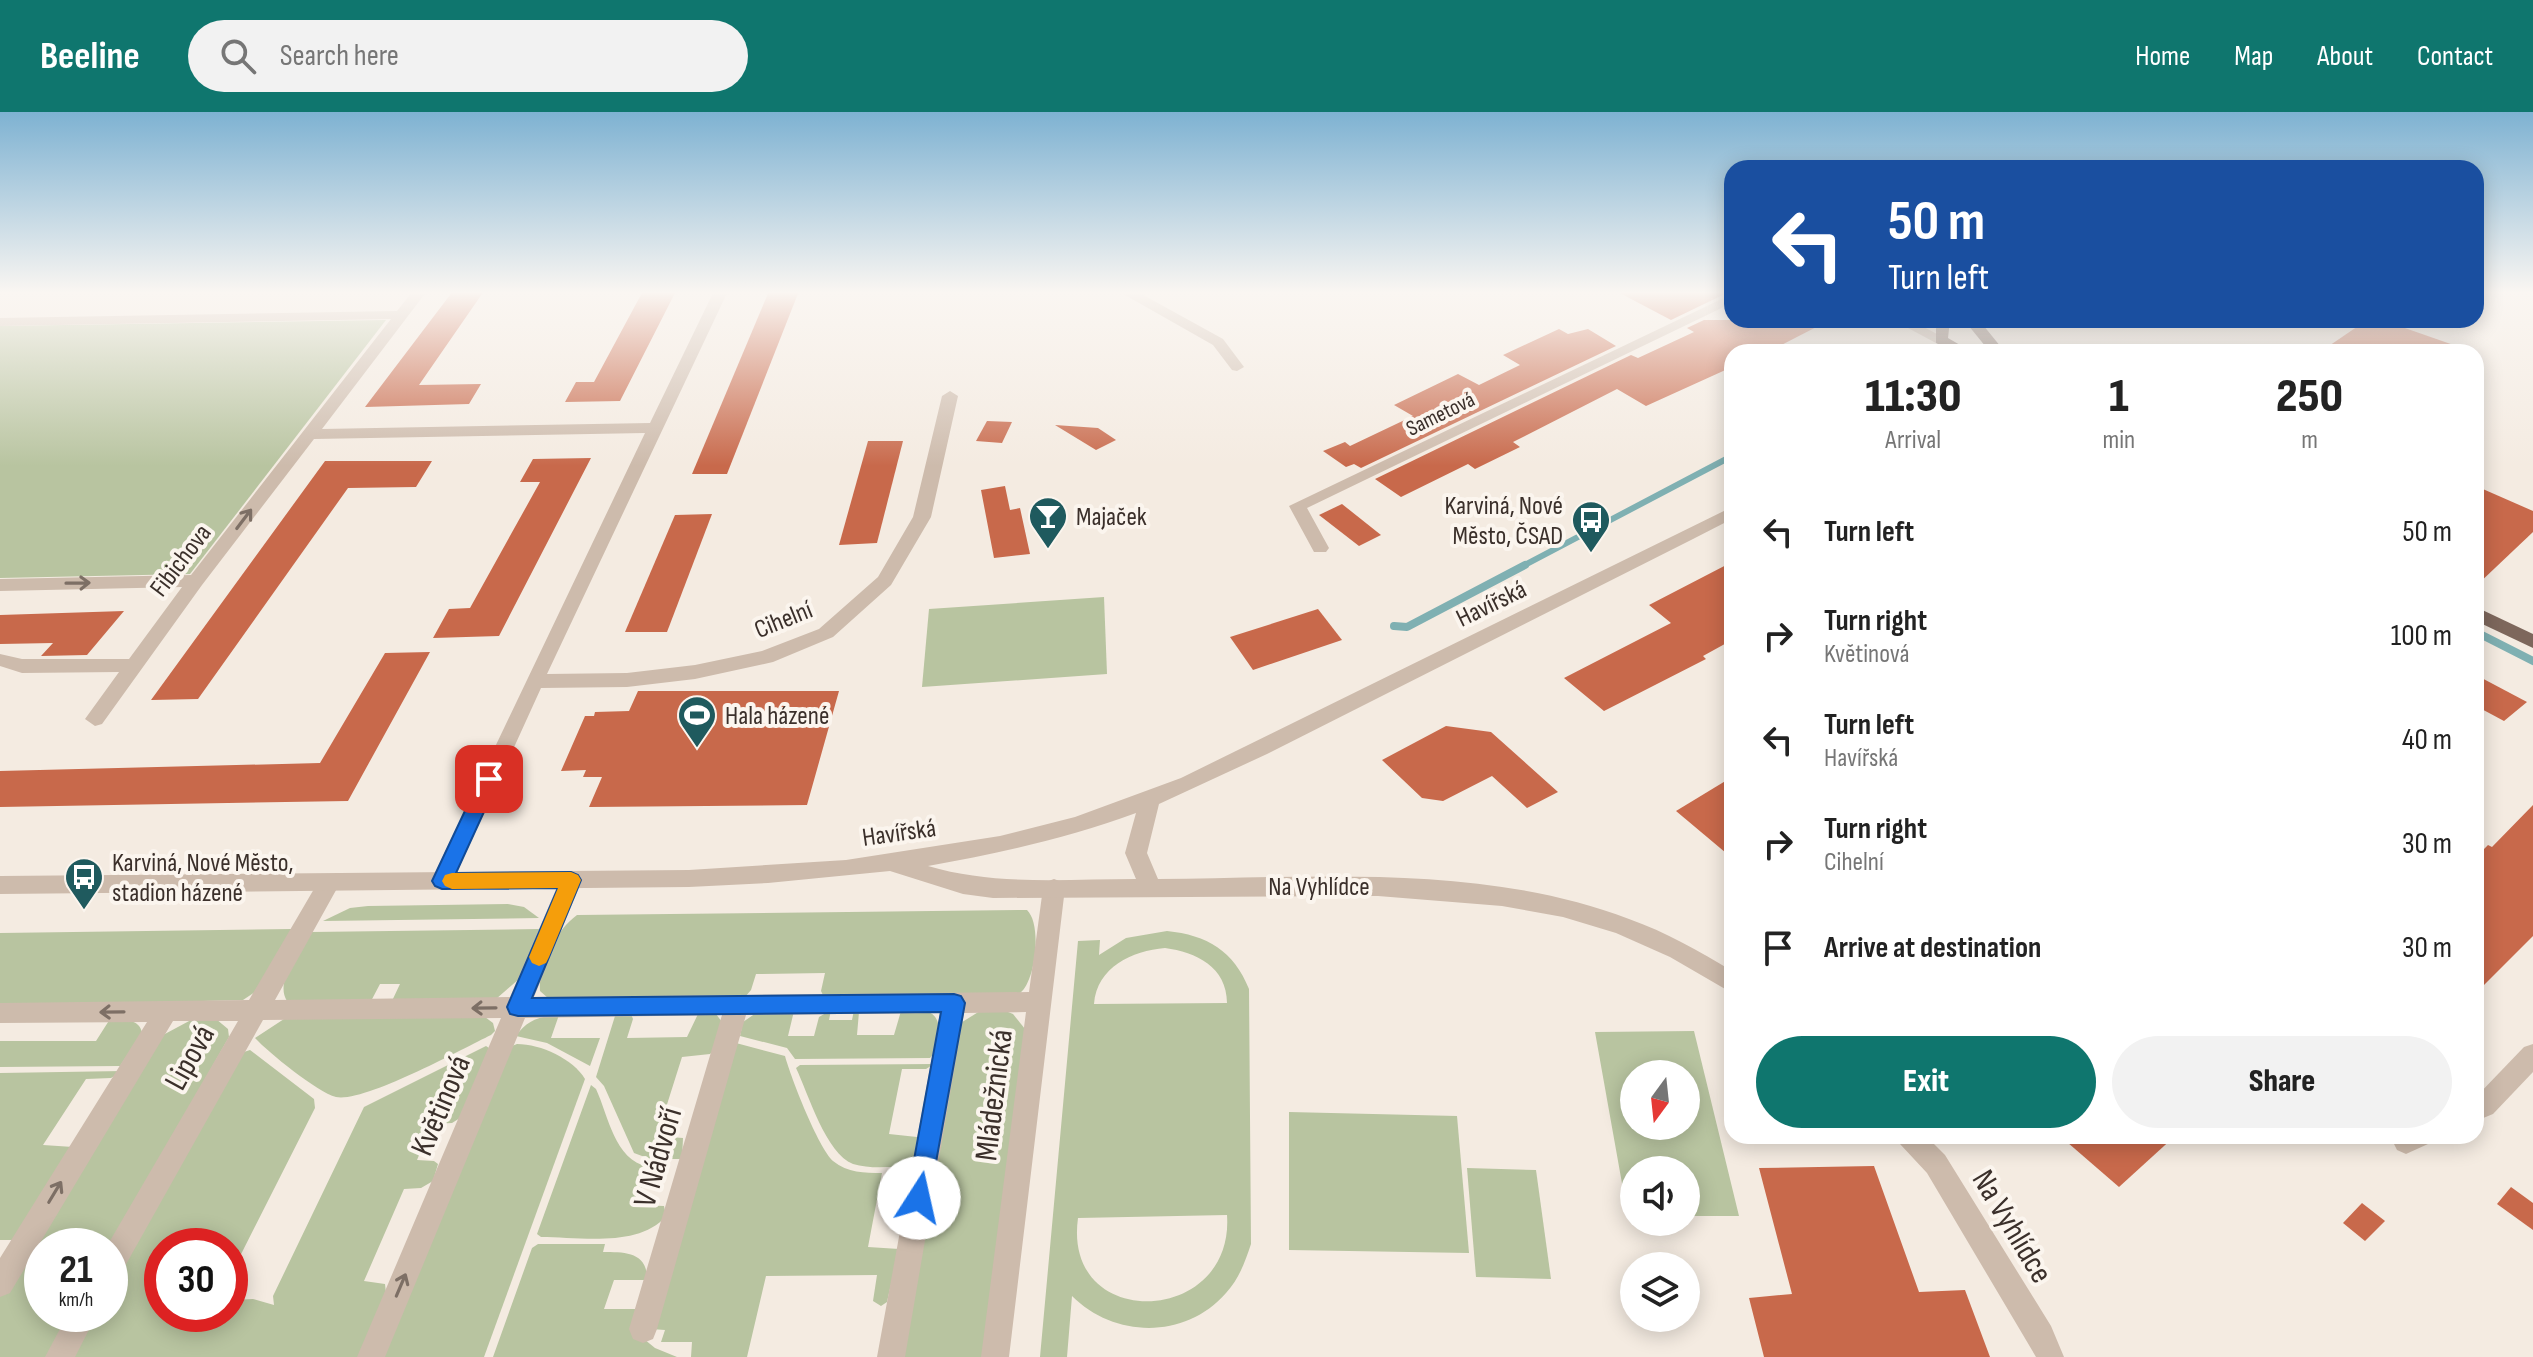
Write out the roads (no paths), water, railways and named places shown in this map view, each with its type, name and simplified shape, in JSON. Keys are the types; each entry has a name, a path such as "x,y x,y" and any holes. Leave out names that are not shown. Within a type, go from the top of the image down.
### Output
{"main road":[{"path":"2484,617 2533,642"}],"street":[{"name":"Fibichova","path":"95,719 196,581 374,349"},
{"path":"442,881 693,349"},
{"path":"1225,349 1237,367"},
{"name":"Sametová","path":"1320,548 1297,506 1625,349"},
{"name":"Cihelní","path":"534,681 627,680 695,672 766,657 826,633 885,581 922,517 950,396"},
{"path":"308,434 656,428"},
{"name":"Havířská","path":"0,885 571,880 775,873 890,864 1006,843 1079,824 1150,799 1297,733 1724,516"},
{"path":"0,585 196,581"},
{"path":"0,660 22,666 134,665"},
{"path":"1150,799 1136,853 1151,887"},
{"name":"Na Vyhlídce","path":"890,864 963,885 993,889 1381,886 1459,890 1533,901 1606,921 1698,958 1724,977"},
{"name":"Květinová","path":"371,1357 571,880"},
{"name":"Lipová","path":"128,1234 329,883"},
{"name":"Mládežnická","path":"995,1357 1054,888"},
{"path":"0,1013 1038,1002"},
{"name":"Mládežnická","path":"891,1357 954,1003"},
{"name":"V Nádvoří","path":"643,1329 737,1005"},
{"name":"Lipová","path":"0,1283 166,1011"},
{"path":"2484,1106 2533,1055"},
{"name":"Na Vyhlídce","path":"1917,1144 1936,1164 2041,1336 2050,1357"},
{"path":"59,1357 73,1332"}],"waterway":[{"path":"1521,567 1724,460"},
{"path":"1394,626 1407,627 1525,565"},
{"path":"2484,636 2533,661"}],"place":[{"name":"Majaček","path":"1048,550"},
{"name":"Karviná, Nové Město, ČSAD","path":"1591,554"},
{"name":"Hala házené","path":"697,749"},
{"name":"Karviná, Nové Město, stadion házené","path":"84,911"}]}
